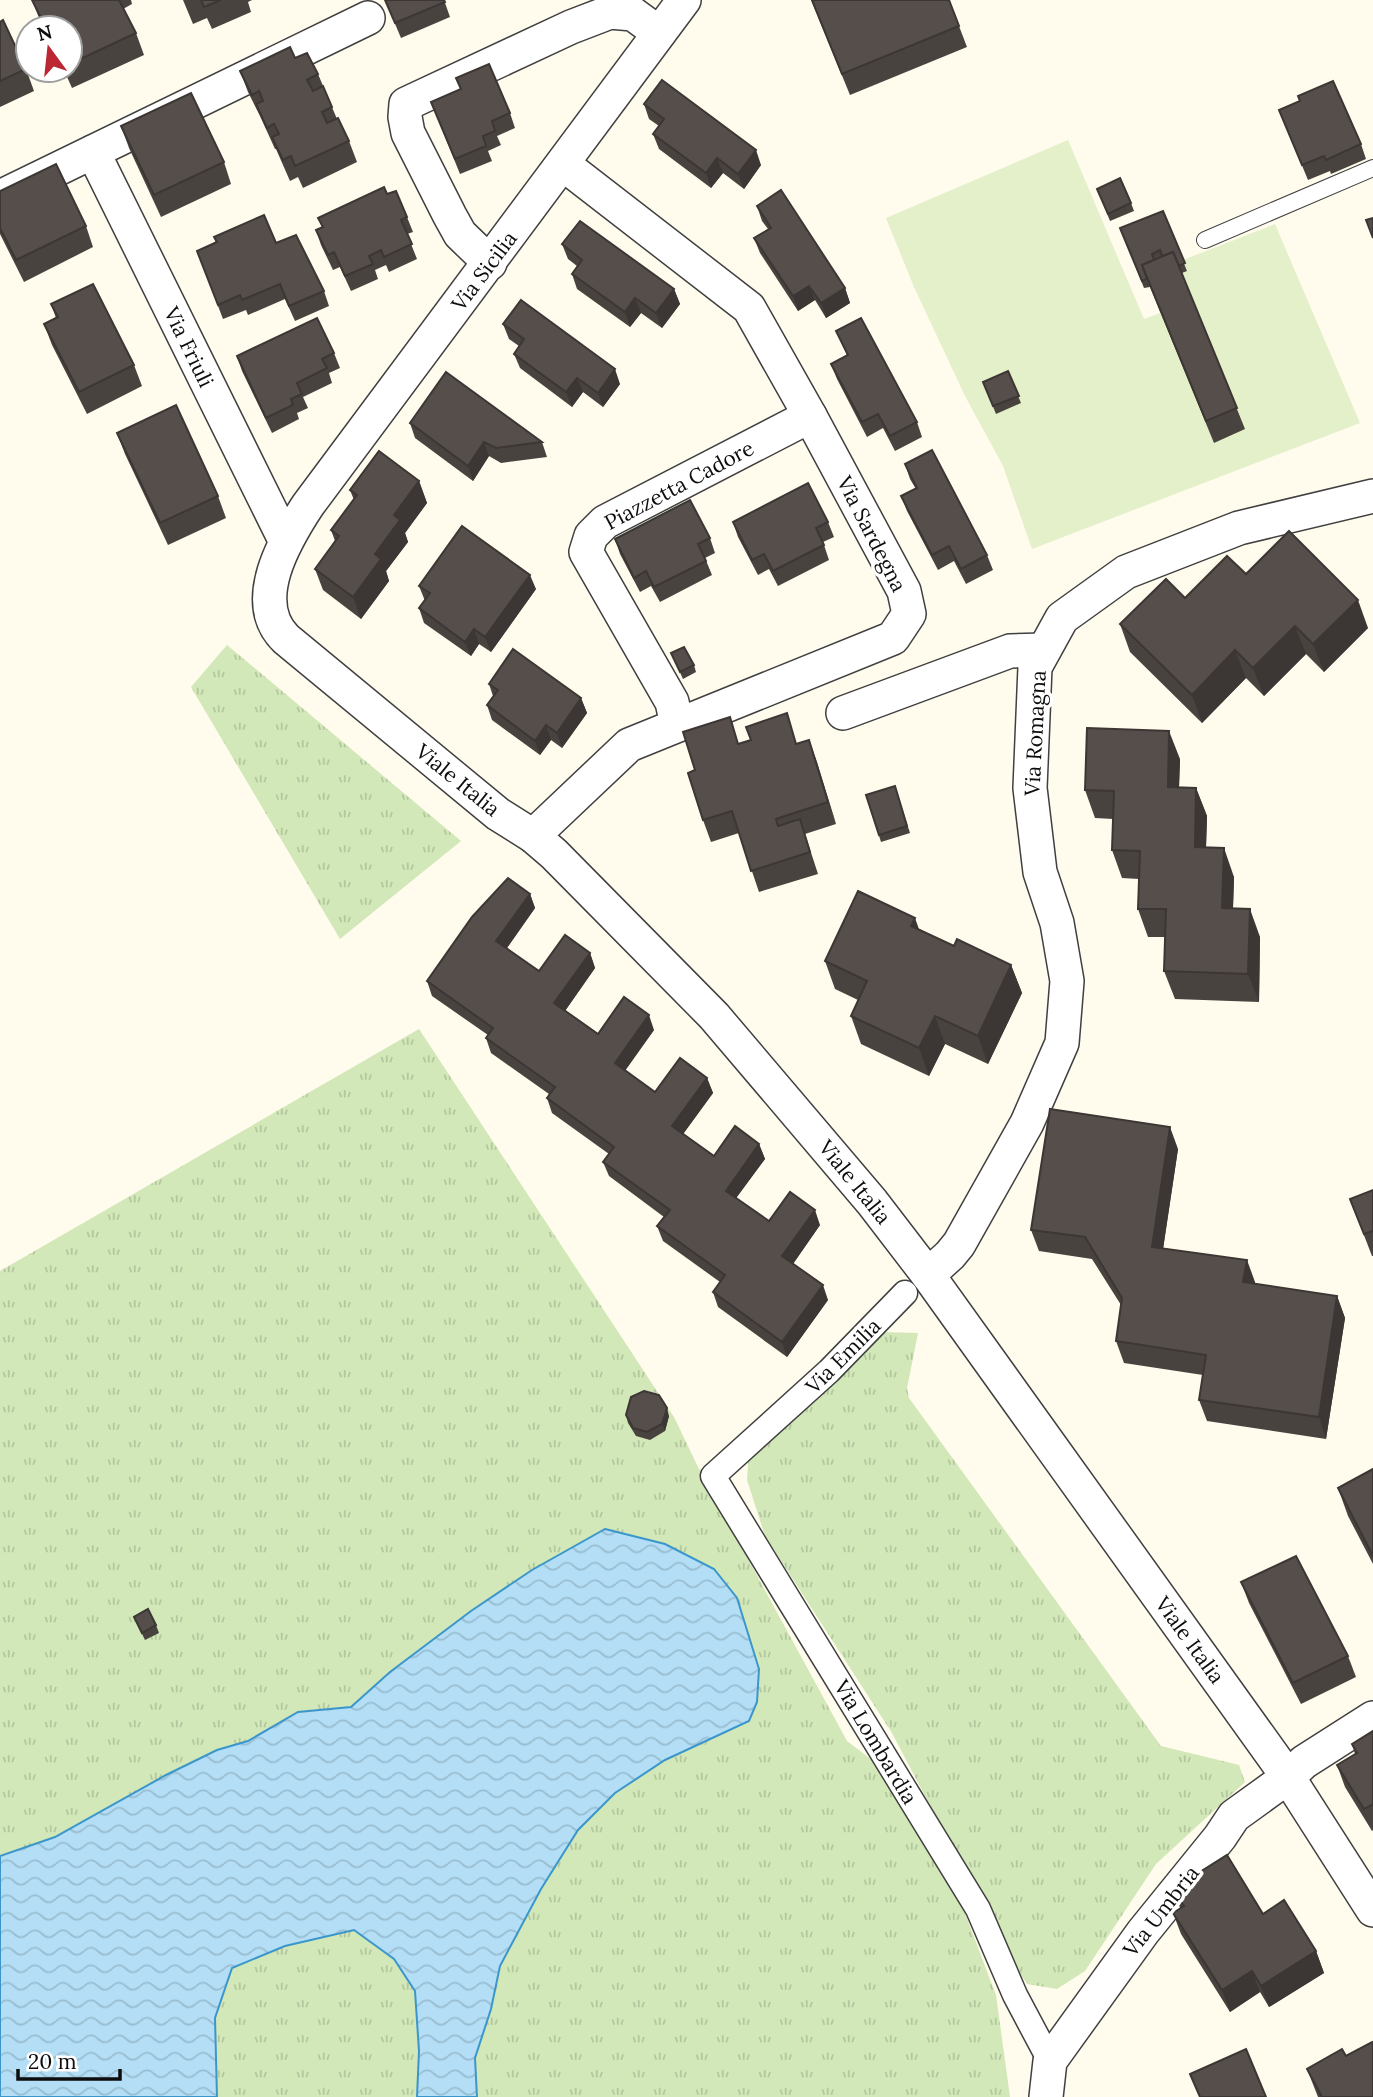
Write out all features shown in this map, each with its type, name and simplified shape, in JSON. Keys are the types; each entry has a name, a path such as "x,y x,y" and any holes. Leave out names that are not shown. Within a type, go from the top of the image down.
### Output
{"street":[{"name":"Via Sicilia","path":"286,542 320,489 684,0"},
{"path":"490,263 460,234 450,216 408,133 406,104 571,27 610,12 633,14 659,33"},
{"path":"0,197 368,18"},
{"name":"Via Friuli","path":"93,152 286,542"},
{"name":"Via Sardegna","path":"533,836 629,745 893,638 909,614 904,591 749,308 563,164"},
{"name":"Piazzetta Cadore","path":"677,725 672,702 586,552 591,536 605,522 810,416"},
{"name":"Via Romagna","path":"917,1284 950,1255 966,1232 1027,1123 1062,1043 1067,981 1056,923 1040,872 1030,788 1035,667 1062,618 1126,572 1239,528 1373,496"},
{"name":"Viale Italia","path":"286,542 269,594 270,610 281,634 498,814 533,836 578,877 714,1016 821,1140 917,1284 1288,1777 1373,1910"},
{"path":"843,713 1010,651 1044,650"},
{"name":"Via Emilia","path":"779,1417 917,1284"},
{"name":"Via Lombardia","path":"779,1417 713,1476 978,1909 1015,1995 1050,2061"},
{"name":"Via Umbria","path":"1050,2061 1143,1932 1234,1816 1288,1777 1304,1762 1373,1718"},
{"path":"1046,2097 1050,2061"}],"lane":[{"path":"1205,240 1373,168"}],"green space":[{"path":"1068,140 1144,319 1160,313 1150,287 1187,271 1183,260 1275,224 1360,423 1032,549 1003,466 965,396 914,287 886,218"},
{"path":"227,645 461,841 340,939 191,687"},
{"path":"419,1029 674,1417 698,1467 847,1741 881,1767 963,1908 996,1995 1010,2097 0,2097 0,1271"},
{"path":"882,1332 918,1333 907,1388 909,1398 1161,1746 1239,1765 1245,1782 1156,1864 1085,1971 1057,1989 1027,1984 1007,1953 892,1733 765,1536 747,1480 749,1451"}],"water":[{"path":"605,1529 665,1544 714,1569 737,1598 759,1669 757,1702 749,1721 665,1760 615,1793 578,1830 541,1889 500,1966 491,2009 475,2058 477,2097 417,2097 419,2051 415,1991 394,1959 354,1930 285,1946 232,1968 215,2018 217,2097 0,2097 0,1856 55,1837 166,1775 217,1750 248,1741 298,1712 351,1707 390,1672 471,1611 532,1570"}],"building":[{"path":"32,0 119,0 136,33 84,57 84,14 39,14"},
{"path":"201,0 221,0 204,7"},
{"path":"385,0 444,0 445,2 395,23"},
{"path":"812,0 949,0 959,26 842,74"},
{"path":"3,20 14,43 14,75 0,81 0,22"},
{"path":"290,47 295,58 307,53 318,74 307,80 313,91 323,86 332,107 322,112 327,123 338,118 349,141 295,166 291,156 283,160 272,137 279,134 274,124 267,128 256,104 263,101 259,91 252,95 240,71"},
{"path":"489,64 510,113 492,121 495,131 483,136 486,146 455,159 431,102 461,89 456,78"},
{"path":"662,80 756,150 738,174 717,158 706,173 653,134 664,119 644,104"},
{"path":"1333,81 1361,144 1326,160 1324,156 1302,165 1279,110 1300,101 1298,96"},
{"path":"191,93 224,162 154,195 121,126"},
{"path":"56,164 86,226 16,260 0,228 0,191"},
{"path":"1120,178 1131,203 1108,214 1097,189"},
{"path":"384,187 387,194 396,191 407,217 401,220 412,244 384,257 381,250 369,256 373,264 345,276 334,252 328,255 316,230 323,227 318,218"},
{"path":"781,190 845,288 821,303 809,286 793,296 754,238 771,228 757,206"},
{"path":"1163,211 1185,263 1179,266 1173,252 1162,256 1160,250 1152,254 1154,260 1142,265 1147,279 1142,281 1120,228"},
{"path":"264,215 276,243 296,235 324,291 289,306 280,284 242,300 240,295 218,305 197,251 217,242 214,237"},
{"path":"1373,218 1373,238 1366,220"},
{"path":"580,221 674,289 656,313 635,298 625,312 572,274 582,260 562,244"},
{"path":"1173,252 1237,408 1206,421 1142,265"},
{"path":"93,284 134,365 79,392 44,324 58,317 51,304"},
{"path":"521,300 615,369 598,393 577,378 566,392 514,354 524,339 503,324"},
{"path":"317,318 334,353 322,359 327,368 297,383 302,394 291,399 293,405 266,418 237,356"},
{"path":"861,318 917,422 890,436 878,414 862,422 831,364 848,355 836,331"},
{"path":"1008,371 1019,396 993,406 983,382"},
{"path":"446,372 542,442 496,448 484,442 468,466 410,423"},
{"path":"176,405 218,496 160,523 117,433"},
{"path":"932,450 987,555 961,569 949,546 932,555 901,496 917,488 905,464"},
{"path":"379,451 419,481 394,515 400,520 375,554 381,559 353,597 315,569 339,536 331,530 357,495 350,490"},
{"path":"808,483 828,522 816,528 824,545 773,571 764,554 752,560 733,522"},
{"path":"690,500 710,538 698,544 706,561 654,587 646,571 634,578 615,539"},
{"path":"462,526 530,575 485,637 474,629 465,642 419,608 430,593 419,586"},
{"path":"1289,531 1358,600 1313,644 1295,626 1253,668 1235,650 1192,695 1120,624 1166,579 1185,598 1227,556 1246,574"},
{"path":"684,647 694,665 680,672 671,653"},
{"path":"513,649 581,698 557,733 546,725 535,741 487,705 498,690 489,684"},
{"path":"787,713 796,744 809,740 828,802 776,819 778,826 800,819 810,852 751,871 732,811 703,820 688,773 695,770 683,732 730,717 738,744 751,740 746,727"},
{"path":"1087,728 1169,731 1168,787 1196,788 1195,847 1224,848 1222,908 1250,909 1248,974 1164,971 1166,909 1138,909 1140,851 1112,850 1114,791 1085,790"},
{"path":"895,786 907,826 879,835 866,795"},
{"path":"508,878 530,894 496,941 539,971 565,935 590,953 554,1003 598,1034 624,997 649,1015 615,1063 655,1092 680,1058 707,1078 672,1126 714,1156 735,1126 759,1144 726,1191 769,1221 790,1192 815,1210 782,1256 823,1285 782,1342 713,1292 725,1275 657,1226 670,1210 603,1162 614,1147 547,1098 555,1087 486,1038 493,1028 427,981 472,917"},
{"path":"858,891 915,918 911,926 954,946 957,939 1011,965 978,1036 935,1016 919,1048 851,1016 867,981 825,961"},
{"path":"1050,1109 1170,1127 1152,1247 1247,1260 1243,1282 1337,1296 1319,1417 1199,1400 1206,1355 1116,1341 1122,1298 1085,1237 1031,1230"},
{"path":"1373,1190 1373,1231 1364,1234 1350,1199"},
{"path":"644,1391 659,1395 667,1408 662,1424 647,1432 633,1428 626,1415 631,1397"},
{"path":"1373,1469 1373,1556 1338,1488"},
{"path":"1296,1556 1348,1656 1293,1683 1241,1582"},
{"path":"148,1609 156,1625 142,1633 134,1617"},
{"path":"1373,1731 1373,1804 1364,1809 1337,1765 1357,1753 1352,1744"},
{"path":"1227,1855 1263,1914 1284,1900 1316,1951 1261,1986 1252,1971 1222,1990 1173,1913 1184,1906 1173,1889"},
{"path":"1372,2042 1373,2097 1322,2097 1307,2069 1342,2049 1346,2056"},
{"path":"1246,2049 1266,2097 1200,2097 1190,2074"}]}
